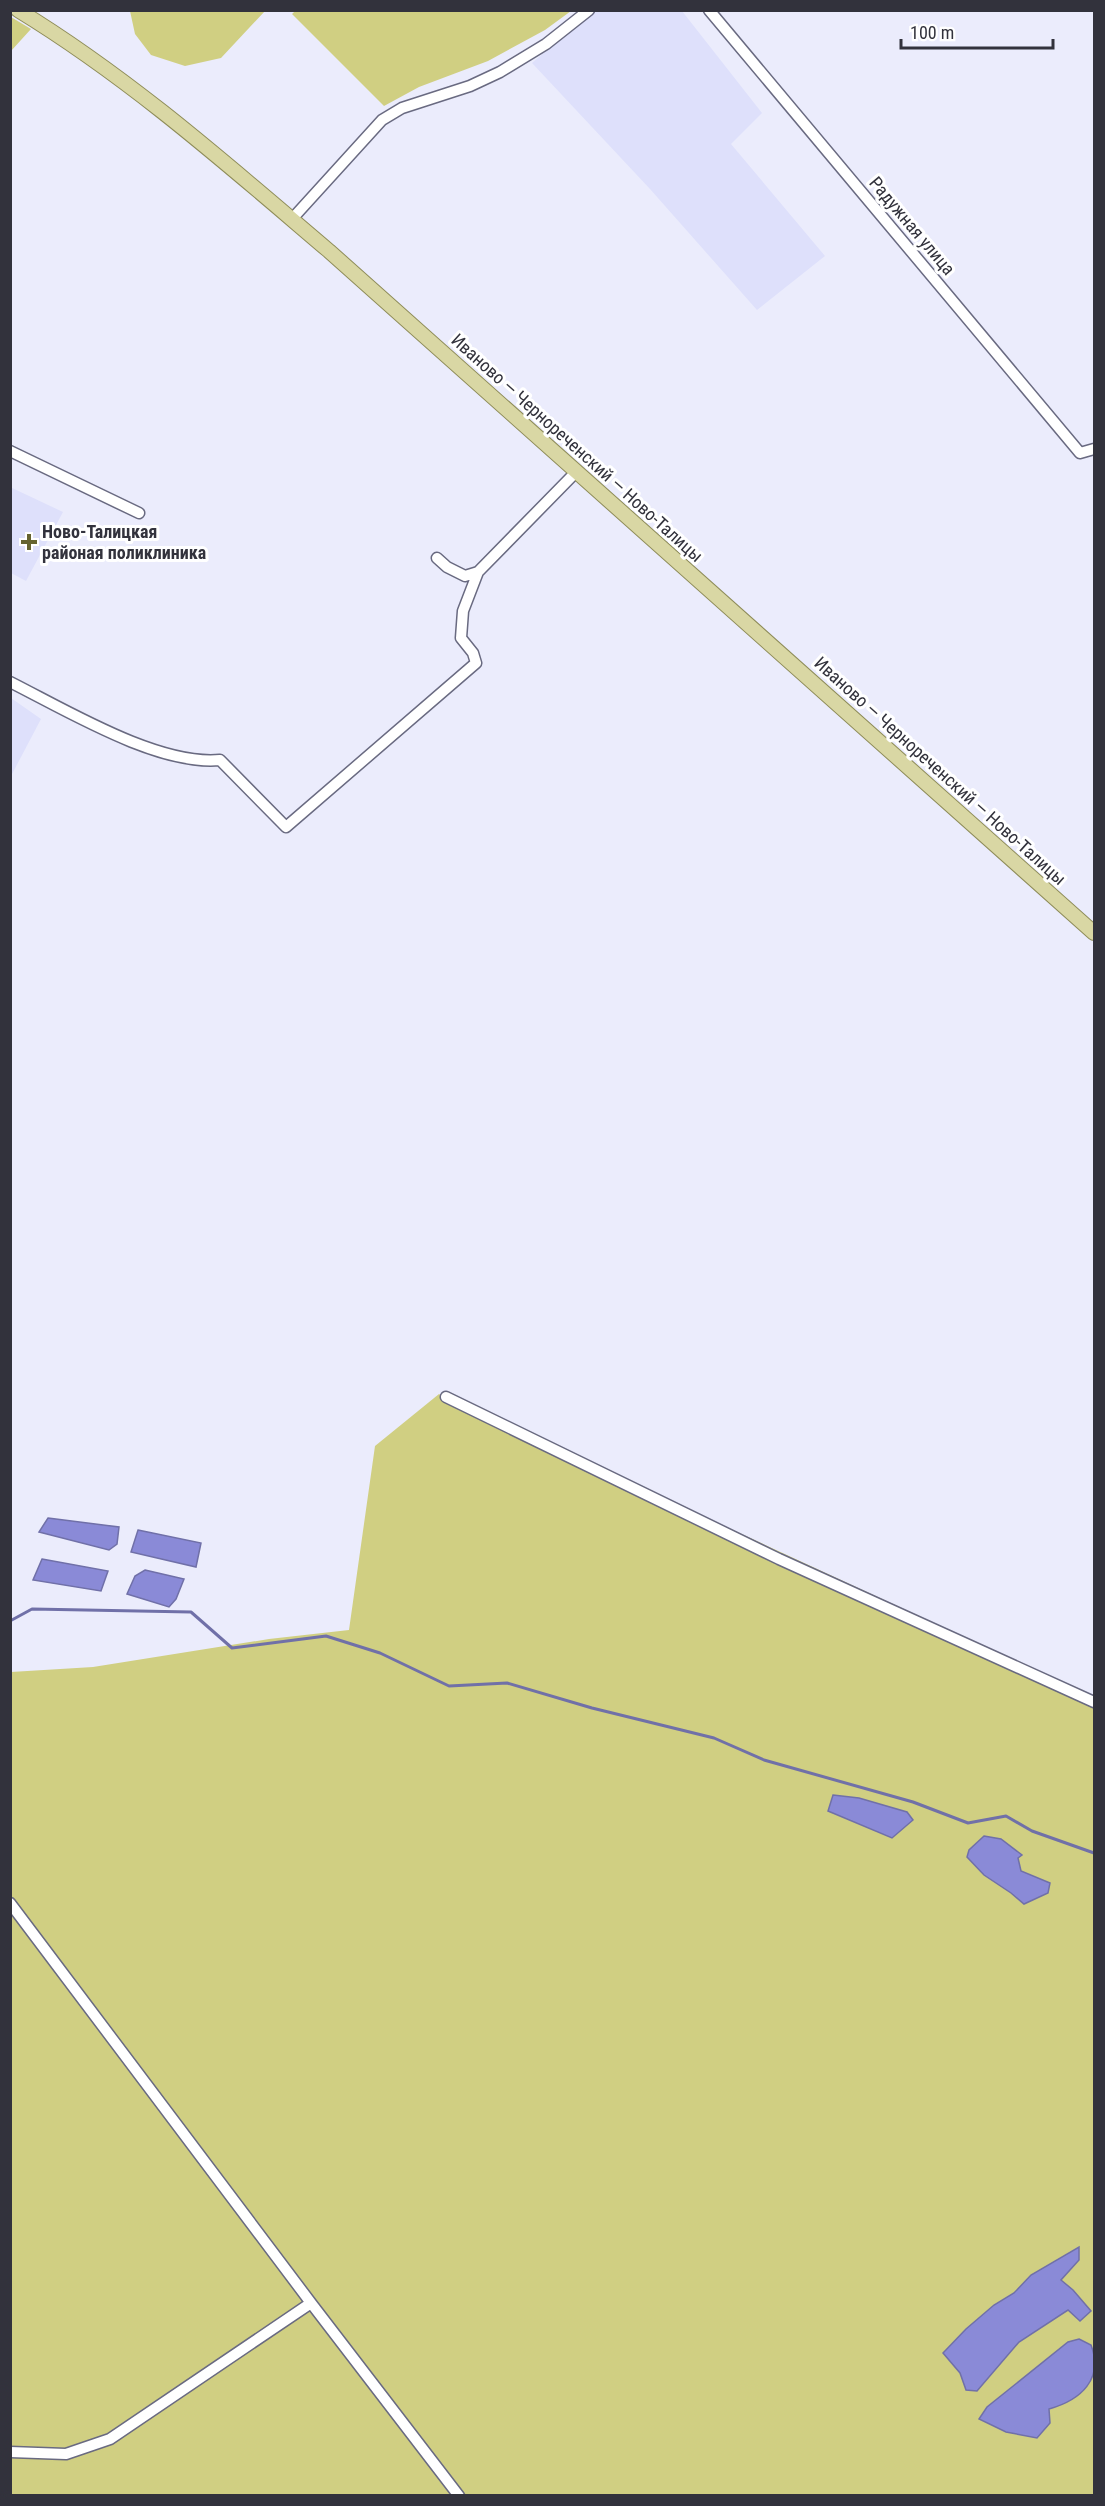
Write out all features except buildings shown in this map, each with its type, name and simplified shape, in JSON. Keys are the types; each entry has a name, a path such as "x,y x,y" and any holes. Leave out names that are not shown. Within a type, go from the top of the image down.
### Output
{"main road":[{"name":"Иваново — Чернореченский — Ново-Талицы","path":"18,10 100,64 193,135 292,219 1095,933"}],"street":[{"path":"292,219 382,120 402,108 470,86 500,72 546,44 589,10"},
{"name":"Радужная улица","path":"709,10 1072,444 1080,453 1095,449"},
{"path":"10,451 139,513"},
{"path":"10,682 146,747 203,762 220,760 286,827 476,663 461,638 464,611 478,572 576,472"},
{"path":"437,558 447,567 465,576 478,572"},
{"path":"446,1397 780,1559 1095,1702"},
{"path":"10,1903 459,2496"},
{"path":"10,2452 66,2454 110,2439 311,2303"}],"shaded area":[{"path":"130,10 265,11 221,58 185,66 151,55 135,34"},
{"path":"295,11 571,11 545,30 488,61 419,87 384,106 292,14"},
{"path":"592,11 682,11 762,113 731,144 825,256 757,310 650,189 532,63"},
{"path":"11,17 31,29 11,51"},
{"name":"Ново-Талицкая районая поликлиника","path":"10,487 63,512 26,581 11,573"},
{"path":"11,698 41,719 11,776"},
{"path":"439,1394 1094,1697 1094,2495 11,2496 11,1672 93,1667 269,1639 349,1630 375,1446"}],"water":[{"path":"48,1518 119,1527 117,1544 109,1550 39,1532"},
{"path":"138,1530 201,1543 196,1567 131,1552"},
{"path":"42,1559 108,1571 101,1591 33,1580"},
{"path":"145,1570 184,1579 176,1599 169,1607 127,1594 135,1576"},
{"path":"833,1795 859,1798 907,1812 913,1820 892,1838 828,1811"},
{"path":"984,1836 1001,1839 1022,1855 1018,1858 1021,1871 1050,1883 1048,1893 1024,1904 984,1875 967,1857 969,1850"},
{"path":"1079,2247 1079,2260 1061,2280 1091,2311 1080,2321 1068,2310 1019,2342 977,2391 966,2390 960,2373 943,2353 966,2329 994,2305 1014,2293 1031,2275"},
{"path":"1079,2339 1091,2345 1094,2357 1092,2378 1080,2394 1049,2409 1050,2423 1037,2438 1006,2432 979,2419 987,2407 1068,2342"}],"waterway":[{"path":"10,1621 32,1609 191,1612 232,1648 326,1636 380,1653 449,1686 507,1683 592,1708 714,1738 764,1760 913,1802 968,1823 1006,1816 1032,1831 1094,1853"}],"place":[{"name":"Ново-Талицкая районая поликлиника","path":"29,542"}]}
